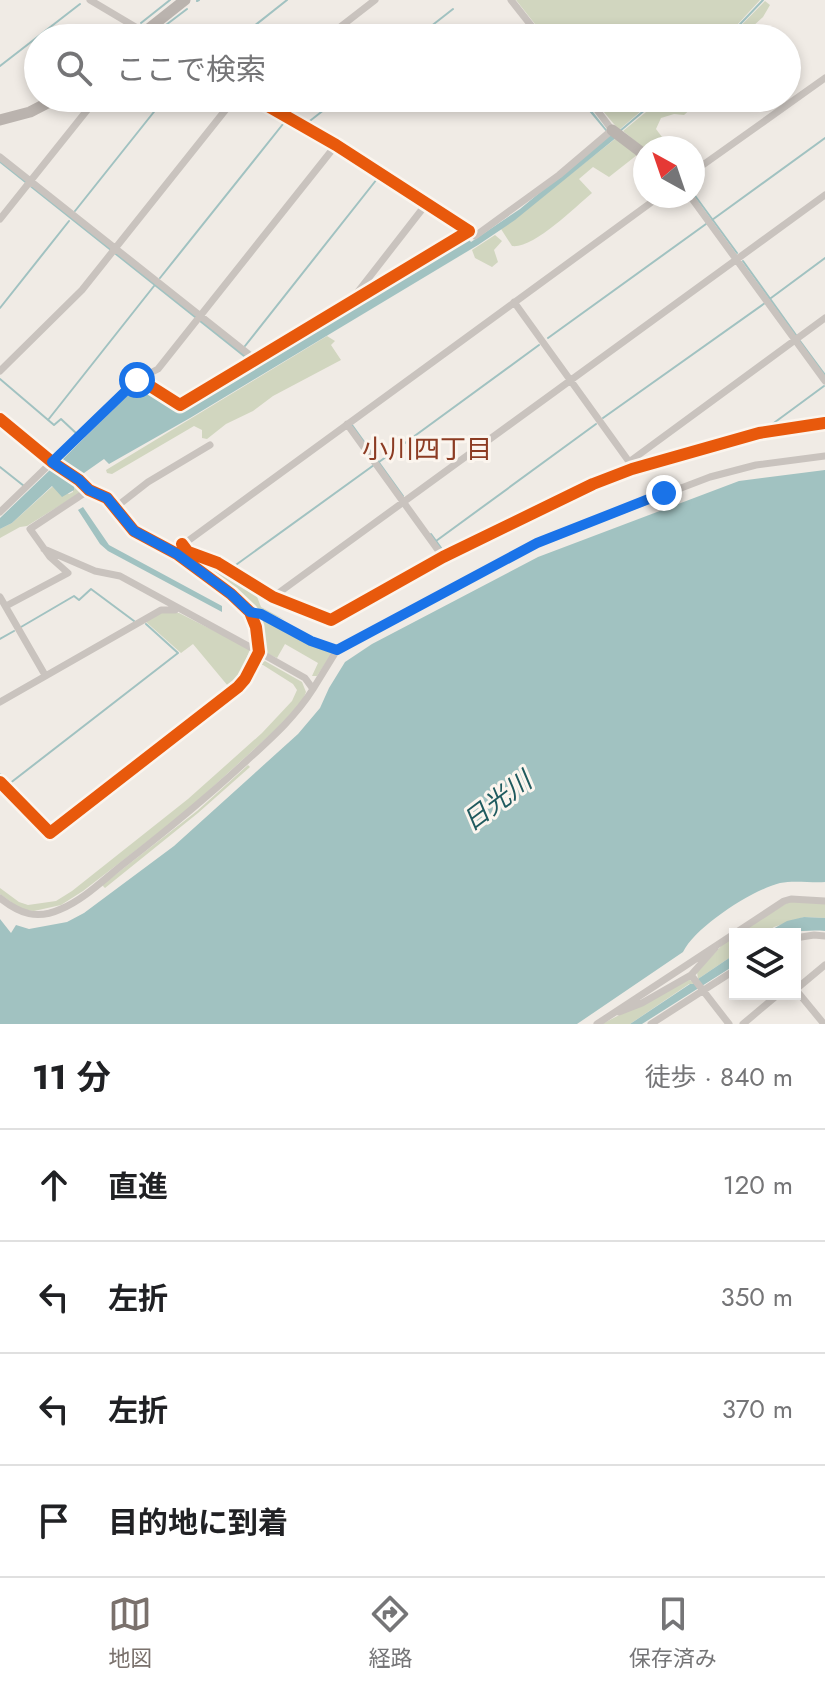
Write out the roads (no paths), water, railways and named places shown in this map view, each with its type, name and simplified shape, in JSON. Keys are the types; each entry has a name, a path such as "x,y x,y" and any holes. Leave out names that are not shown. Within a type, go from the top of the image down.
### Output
{"street":[{"path":"90,0 127,24"},
{"path":"158,24 185,0"},
{"path":"344,24 375,0"},
{"path":"511,0 530,24"},
{"path":"801,95 825,78"},
{"path":"0,120 30,112"},
{"path":"0,219 86,112"},
{"path":"0,371 82,290 224,112"},
{"path":"276,112 475,236 612,133"},
{"path":"598,112 612,133 633,147"},
{"path":"705,163 777,112"},
{"path":"0,512 139,379 158,369 334,148"},
{"path":"0,157 28,183 253,362"},
{"path":"273,597 825,195"},
{"path":"349,304 425,205"},
{"path":"177,554 182,544 643,208"},
{"path":"699,208 825,381"},
{"path":"139,379 180,405 466,233"},
{"path":"514,302 631,465"},
{"path":"182,544 188,552 218,563 273,597 331,620 443,557 631,465 825,318"},
{"path":"0,419 89,490 107,498 134,531 177,554 231,594 250,612 256,627 259,652 238,687 50,833 0,782"},
{"path":"631,465 759,433 825,423"},
{"path":"347,424 443,557"},
{"path":"116,507 148,482 210,445"},
{"path":"0,898 22,914 36,915 62,909 82,896 186,816 277,733 302,706 337,650 537,543 710,477 756,465 825,456"},
{"path":"6,606 68,573 44,549 30,529 89,490"},
{"path":"44,549 95,571 120,576 305,678 313,689"},
{"path":"0,597 45,675"},
{"path":"0,702 161,610 181,611"},
{"path":"250,612 261,614 311,641 337,650"},
{"path":"597,1024 763,913 791,899 825,901"},
{"path":"801,937 825,936"},
{"path":"612,1014 642,1003 693,977 722,940"},
{"path":"801,985 825,965"},
{"path":"651,1024 729,974"},
{"path":"693,977 729,1024"},
{"path":"801,997 824,1024"},
{"path":"743,1024 771,1000"}],"water":[{"path":"267,112 274,112 336,148 461,230 471,242 520,209 609,135 590,112 617,137 515,220 478,245 190,418 109,464 104,459 74,480 74,490 62,497 52,486 12,523 0,529 0,518 52,468 60,473 65,466 60,462 139,384 180,410 253,368 250,362 0,160 259,365 464,240 467,242 460,233 422,205"},
{"name":"日光川","path":"825,470 825,882 780,883 740,901 700,931 683,952 577,1024 0,1024 0,919 11,933 16,925 29,929 67,922 84,913 174,846 298,734 320,708 345,662 372,644 538,557 739,481"},
{"path":"83,507 109,545 222,606 222,612 108,551 78,510"},
{"path":"804,917 825,918 825,931 775,928"},
{"path":"729,958 729,969 642,1024 630,1024 690,984 696,984 698,979"}],"waterway":[{"path":"141,23 170,0"},
{"path":"257,24 287,0"},
{"path":"740,24 763,0"},
{"path":"54,24 80,4"},
{"path":"167,24 187,9"},
{"path":"434,24 453,9"},
{"path":"0,66 24,47"},
{"path":"75,211 154,112"},
{"path":"306,124 321,112"},
{"path":"620,131 642,112"},
{"path":"160,278 283,124"},
{"path":"712,220 825,138"},
{"path":"245,346 377,179"},
{"path":"704,208 737,253"},
{"path":"0,308 69,221"},
{"path":"548,338 706,224"},
{"path":"771,298 825,258"},
{"path":"743,261 796,335"},
{"path":"48,420 154,286"},
{"path":"603,418 765,303"},
{"path":"800,341 825,375"},
{"path":"379,462 539,345"},
{"path":"0,379 54,425 61,419 77,434"},
{"path":"767,428 824,386"},
{"path":"436,541 596,424"},
{"path":"352,425 403,496"},
{"path":"792,431 825,428"},
{"path":"763,437 778,434"},
{"path":"637,472 756,439"},
{"path":"233,567 374,465"},
{"path":"0,467 24,486"},
{"path":"559,506 631,475"},
{"path":"447,561 546,512"},
{"path":"431,534 444,552"},
{"path":"387,593 438,565"},
{"path":"215,569 255,592"},
{"path":"21,627 74,596 79,600 91,589 134,621"},
{"path":"341,619 379,598"},
{"path":"279,605 331,625"},
{"path":"0,774 9,784 178,653 146,624"},
{"path":"0,639 14,631"}],"district":[{"name":"小川四丁目","path":"427,449"}]}
